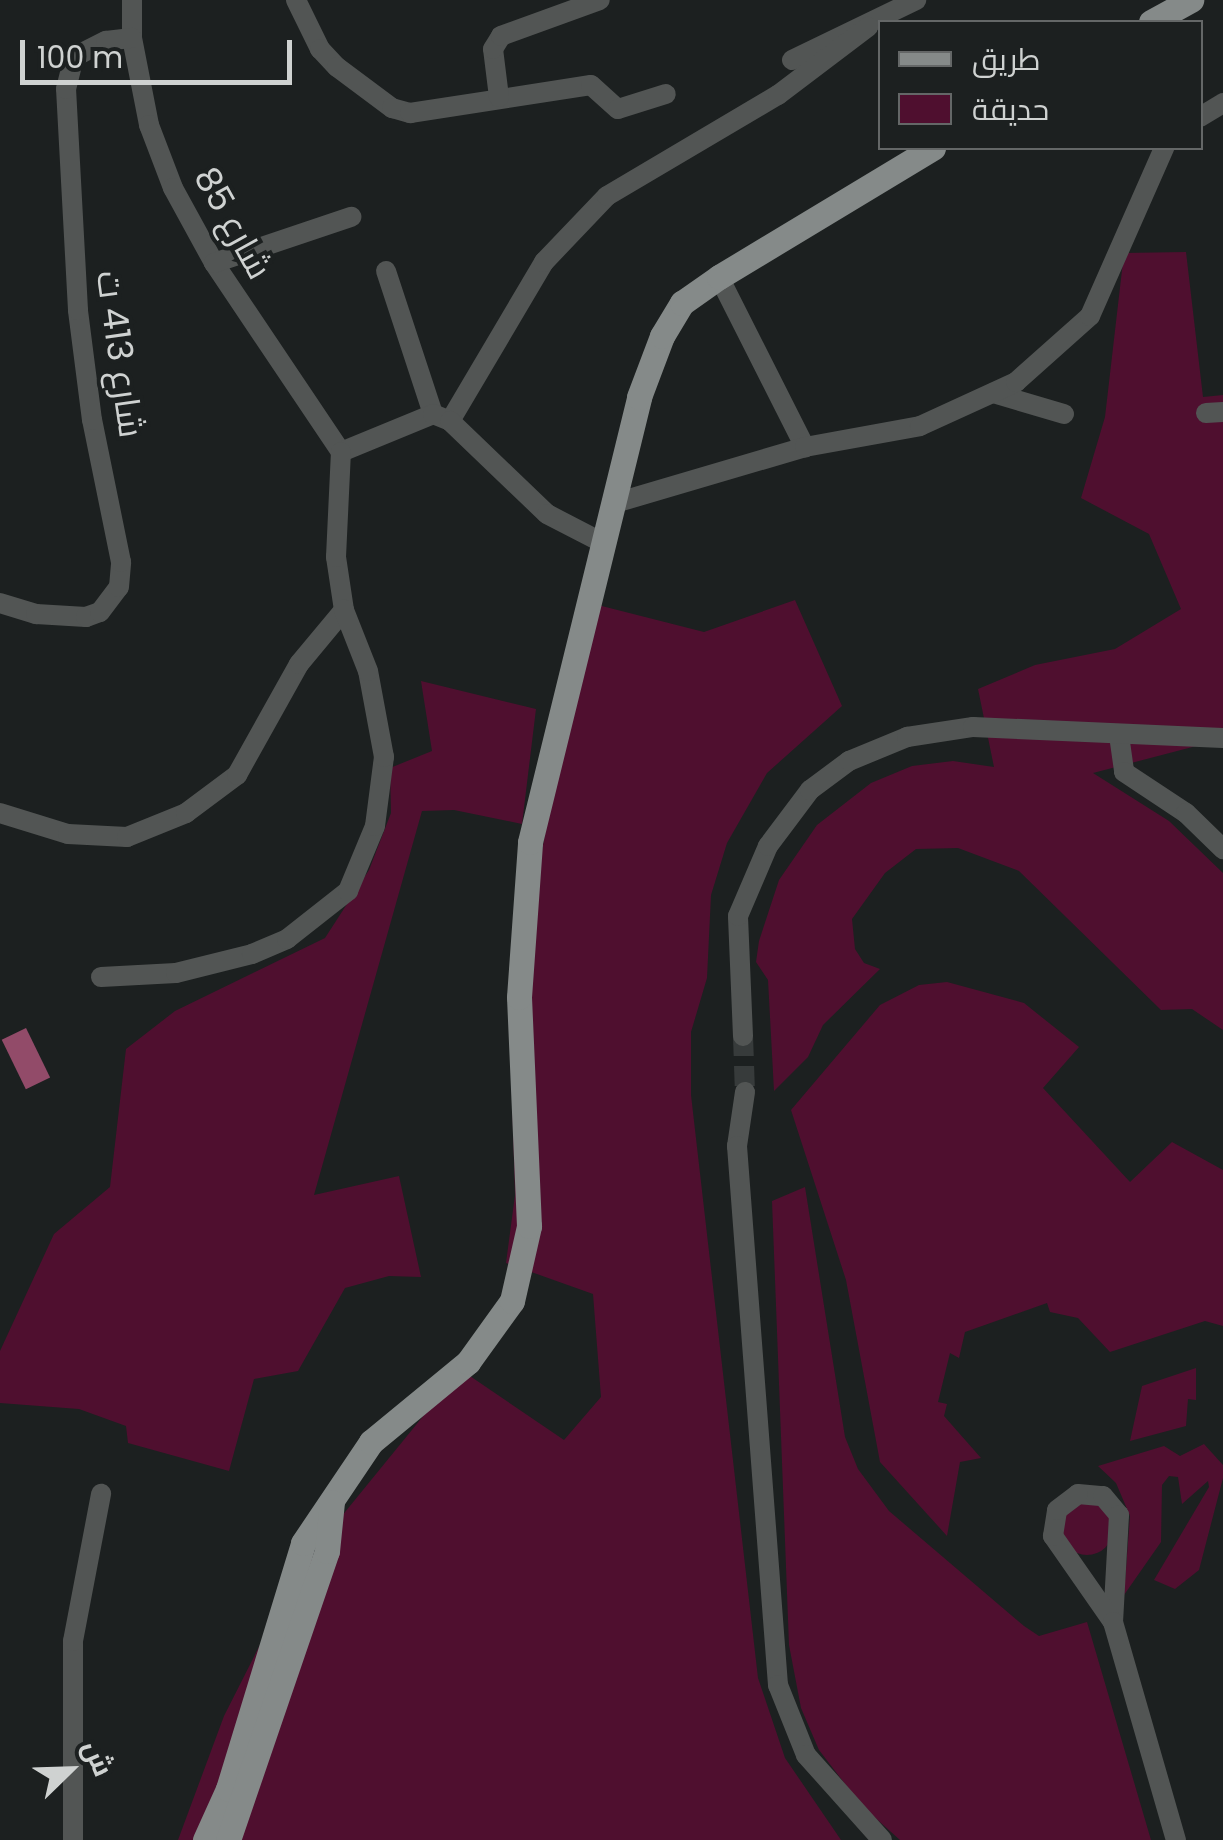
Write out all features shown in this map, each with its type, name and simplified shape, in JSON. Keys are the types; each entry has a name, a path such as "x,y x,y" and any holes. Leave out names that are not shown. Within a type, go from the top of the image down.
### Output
{"main road":[{"path":"1156,20 1191,0"},
{"path":"205,1840 228,1789 302,1543 371,1442 485,1344 512,1301 529,1226 520,910 550,753 639,396 662,336 682,302 930,150"},
{"path":"228,1840 327,1551 332,1494"}],"street":[{"name":"شارع 85","path":"132,0 132,38 149,125 214,263 340,452"},
{"path":"296,0 320,49 392,108 431,115 500,97 524,99 590,85 618,109 666,94"},
{"path":"500,97 493,49 501,36 600,0"},
{"path":"880,20 916,0"},
{"path":"792,60 878,21"},
{"path":"101,977 176,973 252,954 298,931 348,891 375,826 384,757 368,670 344,610 336,557 340,452 441,417 544,262 607,196 778,94 868,27"},
{"name":"شارع 413 ت","path":"0,603 36,614 86,617 100,612 119,586 121,562 92,420 78,310 66,90 74,57 106,41 132,38"},
{"path":"615,503 805,447 920,426 1016,382 1090,316 1163,150"},
{"path":"214,263 351,217"},
{"path":"386,272 441,417 547,514 605,544"},
{"path":"719,277 805,447"},
{"path":"993,393 1064,414"},
{"path":"0,812 99,840 156,828 186,812 252,756 300,664 344,610"},
{"path":"743,1036 738,916 768,846 810,790 849,761 907,737 973,727 1223,738"},
{"path":"1119,735 1124,772 1186,813 1223,849"},
{"path":"744,1092 737,1146 778,1686 806,1756 882,1840"},
{"path":"73,1840 73,1641 101,1494"},
{"path":"1113,1622 1119,1516 1103,1496 1078,1494 1057,1510 1053,1536 1113,1622 1176,1840"}],"green space":[{"path":"1186,252 1203,397 1223,395 1223,739 1093,773 1169,821 1223,873 1223,1030 1192,1009 1161,1010 1019,871 958,848 916,849 885,873 852,919 855,949 864,963 880,969 823,1025 808,1057 774,1091 768,980 756,962 759,941 779,880 817,825 871,783 912,766 953,761 994,767 978,689 1035,665 1115,649 1181,609 1149,534 1081,498 1105,417 1124,253"},
{"path":"795,600 842,706 767,773 727,843 711,895 707,978 691,1032 691,1095 758,1678 785,1758 841,1840 178,1840 224,1716 273,1619 332,1528 464,1372 564,1440 601,1397 593,1294 506,1263 515,1195 510,1032 586,602 704,632"},
{"path":"421,681 536,709 522,824 454,810 422,811 314,1195 399,1176 421,1277 389,1276 345,1288 298,1371 254,1379 229,1471 128,1443 126,1426 79,1409 0,1403 0,1351 54,1234 110,1187 126,1049 175,1011 325,938 369,870 391,813 390,768 432,751"},
{"path":"947,982 1024,1003 1079,1047 1043,1088 1130,1182 1172,1142 1223,1170 1223,1326 1205,1321 1110,1352 1078,1318 1050,1312 1047,1303 965,1332 959,1358 950,1353 938,1402 947,1404 944,1416 981,1458 960,1462 947,1536 880,1462 846,1280 791,1110 880,1005 919,985"},
{"path":"805,1187 845,1437 858,1469 889,1511 1024,1626 1039,1636 1087,1622 1151,1840 900,1840 862,1806 819,1750 801,1708 789,1645 772,1201"},
{"path":"1196,1368 1196,1400 1188,1399 1186,1426 1130,1441 1142,1386"},
{"path":"1204,1444 1223,1465 1223,1478 1199,1570 1175,1589 1154,1580 1209,1487 1208,1481 1182,1504 1178,1477 1169,1476 1162,1485 1161,1542 1124,1595 1130,1516 1116,1483 1098,1466 1164,1446 1180,1456"},
{"path":"1087,1503 1105,1511 1113,1529 1105,1547 1087,1555 1069,1547 1061,1529 1069,1511"}],"shaded area":[{"path":"26,1028 50,1077 26,1089 2,1040"}],"tunnel":[{"path":"743,1036 745,1092"}]}
